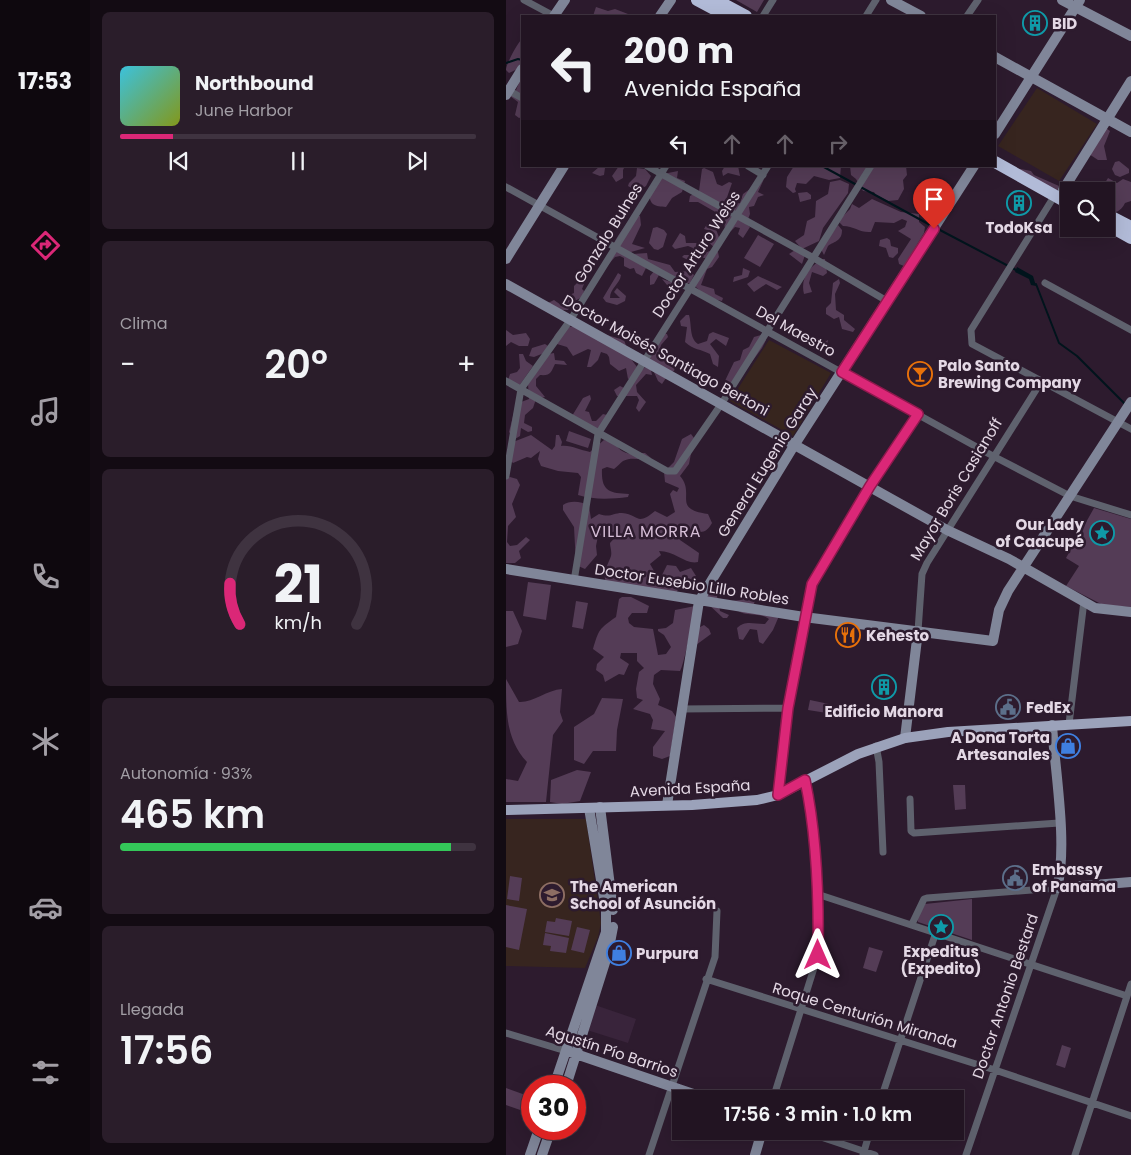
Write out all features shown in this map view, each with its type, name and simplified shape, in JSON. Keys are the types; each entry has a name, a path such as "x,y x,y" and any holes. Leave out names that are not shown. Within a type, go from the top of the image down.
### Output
{"highway":[{"path":"697,0 725,15"},
{"path":"716,0 744,15"},
{"path":"996,154 1060,192"},
{"path":"996,162 1060,192"},
{"path":"1115,219 1131,227"},
{"path":"1115,229 1131,238"}],"main road":[{"name":"Avenida España","path":"506,810 741,801 778,795 876,746 905,738 941,733 1131,721"}],"street":[{"path":"524,0 552,15"},
{"path":"555,15 565,0"},
{"path":"661,15 671,0"},
{"path":"764,15 773,0"},
{"path":"867,15 876,0"},
{"path":"891,0 919,15"},
{"path":"968,15 978,0"},
{"path":"1062,0 1078,4 1131,36"},
{"path":"996,132 1078,4"},
{"path":"996,58 1131,132"},
{"path":"521,71 507,92 521,98"},
{"path":"1069,182 1131,81"},
{"path":"506,259 563,167"},
{"path":"649,167 736,217 812,257 887,302"},
{"name":"Gonzalo Bulnes","path":"506,476 521,389 571,319 665,167"},
{"path":"750,167 763,174"},
{"name":"Doctor Arturo Weiss","path":"574,581 598,434 767,167"},
{"path":"506,381 667,471 677,469 722,403 812,257 870,167"},
{"name":"General Eugenio Garay","path":"667,805 699,601 795,444 973,167"},
{"name":"Del Maestro","path":"506,187 768,330 993,456 1070,496 1131,515"},
{"path":"1060,196 971,330 972,344 1131,429"},
{"path":"1045,283 1131,330"},
{"name":"Doctor Moisés Santiago Bertoni","path":"506,284 722,403 946,530 1009,559 1024,569 1102,610 1131,612"},
{"name":"Mayor Boris Casianoff","path":"905,738 918,631 922,574 946,530 1041,382"},
{"path":"1024,569 1131,402"},
{"path":"778,795 788,708 804,617 812,584 870,486 918,414"},
{"name":"Doctor Eusebio Lillo Robles","path":"506,570 804,617 993,641 1001,604 1024,569"},
{"path":"1069,724 1084,601"},
{"path":"681,709 788,708"},
{"name":"Doctor Antonio Bestard","path":"966,1155 1033,964 1061,872 1052,725"},
{"path":"876,746 879,762 883,852"},
{"path":"776,1090 817,963 817,894 810,800 805,780"},
{"path":"910,799 911,831 914,833 1059,823"},
{"path":"560,1075 571,1053 613,932 614,918 600,807"},
{"path":"568,1075 571,1053 607,925 589,808"},
{"path":"912,924 924,899 927,898 1131,882"},
{"path":"817,894 1127,996"},
{"path":"649,1155 670,1086 715,957 718,911"},
{"path":"884,1090 936,932"},
{"name":"Roque Centurión Miranda","path":"706,979 995,1070 1131,1116"},
{"path":"1075,1155 1131,984"},
{"name":"Agustín Pío Barrios","path":"506,1033 682,1090"},
{"path":"530,1155 535,1140"},
{"path":"542,1155 547,1140"},
{"path":"754,1155 759,1140"},
{"path":"828,1140 863,1153 875,1155"},
{"path":"863,1153 867,1140"}],"shaded area":[{"path":"736,0 764,0 757,12"},
{"path":"596,7 608,11 615,9 628,14 626,15 593,15"},
{"path":"521,40 521,67 509,73 506,70"},
{"path":"521,78 521,117 519,118 515,115 518,102 510,96 516,90"},
{"path":"1037,88 1097,124 1059,181 998,146"},
{"path":"1106,128 1110,131 1104,146 1107,160 1098,160 1089,154"},
{"path":"1119,161 1129,169 1129,173 1120,177 1115,175 1112,169 1115,162"},
{"path":"599,167 605,168 604,175 600,176 592,173"},
{"path":"618,167 624,167 623,178 616,182 612,176"},
{"path":"724,167 738,167 740,176 728,173 723,176 722,171"},
{"path":"793,167 841,167 840,178 829,180 814,176 806,184 797,183 796,192 793,193 786,187 787,177"},
{"path":"850,167 906,167 907,175 903,180 904,189 898,200 888,201 874,192 863,191 856,179 851,175"},
{"path":"637,168 645,169 651,176 646,186 638,191 638,197 632,200 630,196 633,189 628,186 636,176"},
{"path":"702,169 713,172 717,184 722,186 729,182 732,183 725,203 729,205 740,203 743,194 764,179 758,192 764,195 758,197 754,206 749,207 750,214 746,224 750,227 743,238 738,234 740,228 735,227 731,231 725,232 724,217 698,202 689,202 690,196 699,191"},
{"path":"1018,170 1031,171 1034,175 1059,186 1057,192"},
{"path":"678,171 677,178 685,181 682,192 672,198 666,207 654,205 649,193 663,174"},
{"path":"1108,178 1117,183 1123,179 1131,182 1131,201 1125,203 1122,208 1115,212 1115,182 1106,182"},
{"path":"840,180 849,184 848,193 823,228 819,241 802,249 795,241 804,235 807,221 815,217 816,201 828,194 830,182"},
{"path":"807,192 811,195 811,199 800,202 798,193"},
{"path":"872,199 901,212 919,214 919,222 925,227 924,233 904,266 899,264 898,259 911,239 898,231 905,227 907,221 902,219 894,223 875,222 871,232 867,232 843,226 838,221 850,209 852,204 859,208"},
{"path":"634,214 640,216 641,225 632,244 645,248 631,252 633,254 647,253 648,259 670,265 675,272 690,271 694,275 690,283 667,285 662,279 671,282 659,275 654,284 650,285 650,276 655,270 646,268 642,276 636,273 634,268 630,269 624,266 624,258 620,256 615,257 608,265 608,258 613,245"},
{"path":"707,224 714,224 720,240 714,247 703,238 711,231 704,229"},
{"path":"838,225 842,230 841,236 828,246 824,255 821,249"},
{"path":"657,227 664,230 667,234 663,247 658,250 654,249 649,243 653,228"},
{"path":"680,233 685,236 686,243 696,243 699,246 697,256 690,261 682,257 684,255 692,255 693,248 688,246 675,249 672,246"},
{"path":"758,235 774,244 760,267 744,258"},
{"path":"887,238 890,240 891,246 898,248 898,253 893,258 889,257 886,248 879,246 880,240"},
{"path":"703,250 718,252 719,257 712,267 707,269 701,285 714,289 715,294 723,298 722,301 706,297 693,284 706,258 702,258 700,255"},
{"path":"795,250 805,255 802,264 789,254"},
{"path":"825,259 827,273 823,276 812,272 809,283 812,292 804,294 803,283 807,274 814,265"},
{"path":"743,268 750,271 748,277 733,282 734,277 742,275"},
{"path":"618,273 621,275 610,298 620,298 614,292 617,288 626,296 625,301 617,305 606,302 603,298"},
{"path":"758,276 782,287 777,290 766,284 754,292 747,284"},
{"path":"583,277 586,279 582,289 584,291 582,297 573,302 568,310 561,310 546,304 554,300 561,305 566,304 567,296 574,293 574,286"},
{"path":"839,279 840,283 835,294 836,310 844,315 844,320 855,329 853,332 842,329 839,317 834,319 826,314 826,308 831,303 833,283"},
{"path":"686,315 689,315 692,335 698,344 707,341 709,334 713,332 729,338 726,346 716,339 710,344 719,356 718,367 713,364 710,354 691,347 685,342 687,327 681,326 680,321"},
{"path":"576,326 624,340 631,359 637,367 636,377 628,379 626,368 619,371 610,364 607,354 601,352 598,360 591,367 587,367 591,350 588,349 573,356 567,347 557,344 554,337 558,331 563,328"},
{"path":"506,330 513,335 526,333 530,339 528,346 519,346 511,342 506,346"},
{"path":"662,333 667,334 668,337 661,345 658,356 676,364 674,371 670,372 662,384 658,381 648,359"},
{"path":"761,335 766,340 762,348 729,393 724,389 723,385 734,362 740,360 743,350 749,347 754,337"},
{"path":"769,340 831,373 793,436 730,401"},
{"path":"806,340 820,345 828,340 826,351 818,351 807,345"},
{"path":"545,344 548,346 544,353 534,357 529,356 532,348"},
{"path":"554,353 555,360 564,361 567,365 555,364 550,373 540,375 536,379 536,386 545,397 536,399 533,408 525,415 524,423 532,427 532,431 528,432 521,428 520,436 515,439 509,432 516,404 529,399 528,384 549,354"},
{"path":"519,354 523,354 526,361 533,366 519,386 508,380 510,374 517,372 520,368"},
{"path":"645,367 651,370 652,375 646,374 636,385 637,392 646,402 639,412 636,408 639,400 637,396 617,396 614,390 620,386 624,388"},
{"path":"590,395 591,399 585,411 589,412 592,421 596,421 603,414 607,415 606,422 594,431 572,416 583,398"},
{"path":"569,431 591,439 588,448 566,441"},
{"path":"691,434 694,438 689,464 680,476 686,489 687,505 697,512 708,514 712,523 703,532 683,528 679,531 680,540 699,553 698,562 689,562 670,553 659,551 661,555 650,564 657,576 661,577 667,565 676,566 680,572 691,568 696,576 690,583 680,586 675,595 607,584 605,573 611,556 610,543 619,533 616,531 598,536 597,555 585,569 576,565 574,527 563,510 563,505 572,502 586,504 589,506 591,519 599,514 622,513 641,519 655,511 667,517 675,512 670,494 673,490 677,492 679,488 665,482 664,472 674,462 682,439"},
{"path":"531,435 552,450 555,446 556,435 559,435 562,442 561,446 590,452 604,440 615,443 625,452 632,454 645,453 651,458 626,460 614,469 607,467 602,469 605,486 616,493 629,494 628,497 603,499 584,497 578,495 581,477 578,473 558,471 541,466 538,459 540,451 531,458 527,457 513,463 510,460 513,442"},
{"path":"506,478 517,479 520,485 512,504 516,517 508,526 507,542 510,546 517,545 526,537 530,540 519,551 521,558 515,563 506,563"},
{"path":"1094,508 1131,519 1131,607 1103,605 1066,586 1079,566 1066,558"},
{"path":"528,582 551,585 546,620 523,616"},
{"path":"710,589 717,596 720,611 729,615 727,618 723,618 706,602"},
{"path":"751,591 756,595 754,604 779,616 773,630 763,644 759,642 757,630 750,629 743,640 739,639 737,628 743,624 765,624 769,619 764,616 743,613 734,607 731,601 741,600"},
{"path":"631,597 649,606 647,613 632,613 628,618 629,623 634,627 653,629 658,655 666,654 671,647 658,629 666,628 673,623 675,610 695,606 680,671 661,670 654,675 653,684 660,699 658,705 672,711 676,717 670,756 662,759 653,756 653,747 665,731 651,729 653,720 650,714 633,709 643,700 637,698 636,689 639,672 644,668 637,661 637,653 621,653 620,658 629,664 624,675 619,674 605,682 603,675 596,670 597,664 604,657 593,649 597,637 600,630 616,617 619,599"},
{"path":"576,601 588,603 583,629 572,627"},
{"path":"506,611 513,611 522,631 518,644 506,647"},
{"path":"704,625 711,634 696,645 698,628"},
{"path":"506,679 519,702 529,701 562,689 560,712 563,721 553,735 546,802 506,802 506,779 518,781 527,762 511,735 506,703"},
{"path":"602,698 623,699 617,730 616,751 593,751 584,764 574,760 574,727 594,714"},
{"path":"810,700 829,704 827,713 808,710"},
{"path":"577,770 591,772 580,801 562,804 550,802 551,780"},
{"path":"953,785 965,785 966,809 955,810"},
{"name":"The American School of Asunción","path":"506,819 586,819 601,923 598,937 585,968 506,966"},
{"path":"510,876 522,878 519,901 507,899"},
{"path":"972,899 972,940 918,922 917,918 925,904"},
{"path":"506,905 527,909 519,950 506,947"},
{"path":"556,918 572,921 569,936 545,932 547,921 555,922"},
{"path":"577,927 590,930 584,953 571,950"},
{"path":"545,933 569,938 566,953 550,951 551,946 543,945"},
{"path":"869,947 883,951 876,972 863,968"},
{"path":"595,1005 636,1019 628,1043 587,1030"},
{"path":"1062,1045 1071,1048 1065,1068 1056,1065"},
{"path":"506,1088 521,1093 521,1110 506,1105"}],"water":[{"path":"1017,267 1033,276 1036,286 1031,285 1029,279 1015,272"}],"waterway":[{"path":"506,63 521,60"},
{"path":"824,167 932,226"},
{"path":"938,229 1016,270"},
{"path":"1036,284 1059,343 1077,356 1125,404"}],"place":[{"name":"BID","path":"1035,23"},
{"name":"TodoKsa","path":"1019,203"},
{"name":"Palo Santo Brewing Company","path":"920,374"},
{"name":"Our Lady of Caacupé","path":"1102,533"},
{"name":"Kehesto","path":"848,635"},
{"name":"Edificio Manora","path":"884,687"},
{"name":"FedEx","path":"1008,707"},
{"name":"A Dona Torta Artesanales","path":"1068,746"},
{"name":"Embassy of Panama","path":"1015,878"},
{"name":"The American School of Asunción","path":"552,895"},
{"name":"Expeditus (Expedito)","path":"941,927"},
{"name":"Purpura","path":"619,953"}],"district":[{"name":"VILLA MORRA","path":"646,531"}],"route":[{"path":"818,955 817,894 810,800 805,780 778,795 788,708 812,584 870,486 918,414 842,372 934,229"}]}
